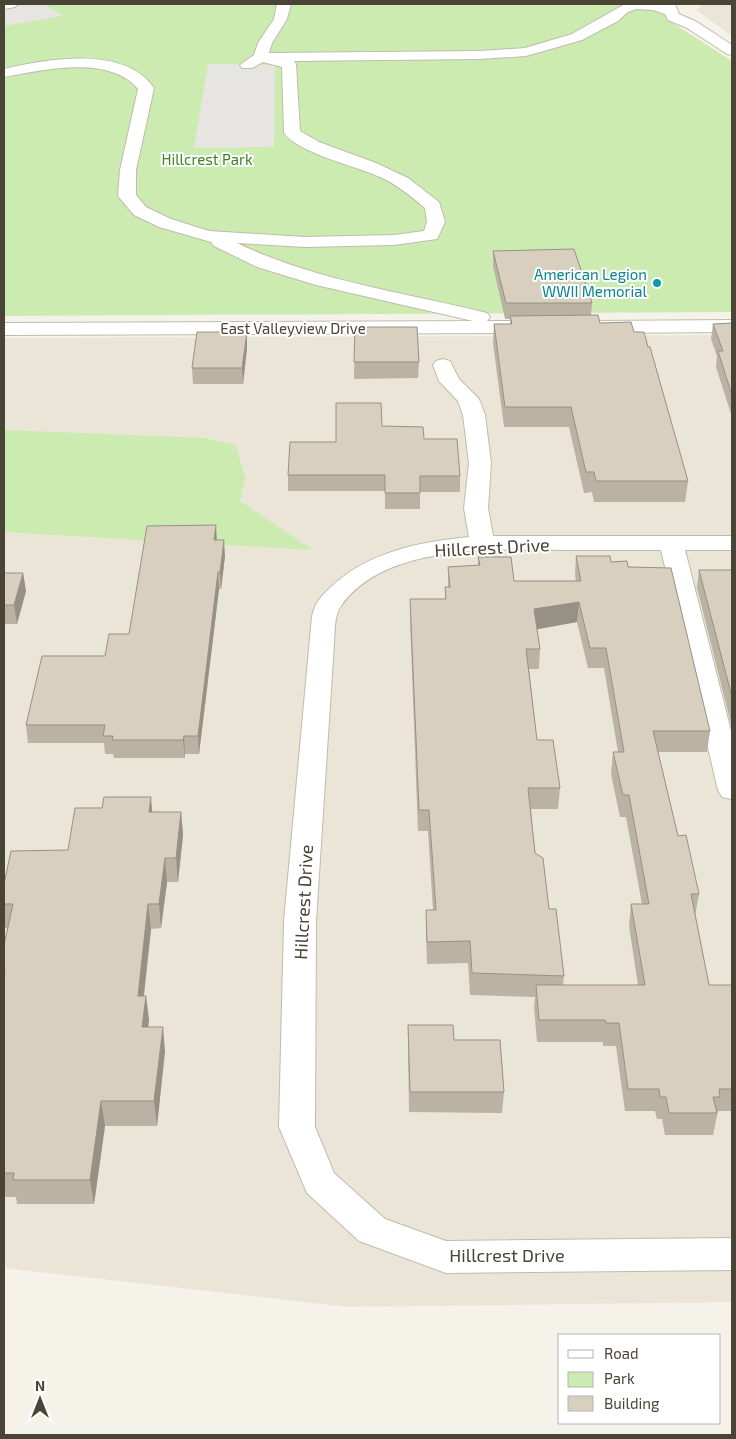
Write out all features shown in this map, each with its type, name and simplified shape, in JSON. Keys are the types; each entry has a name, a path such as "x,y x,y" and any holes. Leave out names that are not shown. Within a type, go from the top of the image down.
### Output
{"street":[{"path":"4,5 10,4"},
{"path":"261,57 261,50 283,16 284,4"},
{"path":"246,65 261,57 480,55 526,52 577,37 613,18 623,9 635,5 670,7 673,17 692,26 732,51"},
{"path":"687,10 692,19 692,26"},
{"path":"207,236 305,242 394,240 431,235 436,222 433,206 415,190 382,171 306,144 292,133 289,64 261,57"},
{"path":"4,73 26,67 76,63 109,66 134,73 142,80 146,88 128,170 127,196 140,211 165,224 207,236 264,263 270,251 286,245 305,242"},
{"name":"East Valleyview Drive","path":"4,329 537,327 323,281 264,263"},
{"path":"576,327 732,326"},
{"path":"442,365 449,381 468,399 474,415 480,463 476,508 482,544"},
{"path":"672,543 732,790"},
{"name":"Hillcrest Drive","path":"732,543 482,544 435,547 395,558 359,574 328,604 320,643 300,921 298,1127 320,1182 372,1230 446,1257 732,1254"}],"shaded area":[{"path":"45,4 63,16 4,26 4,8"},
{"path":"703,4 732,4 732,36 696,10"},
{"path":"208,64 275,65 274,147 194,148"},
{"path":"732,335 732,1302 348,1307 4,1268 4,338"}],"green space":[{"name":"Hillcrest Park","path":"4,4 663,4 668,20 732,61 732,312 4,316"},
{"path":"4,430 205,438 236,445 245,477 240,501 313,550 4,532"}],"building":[{"path":"574,249 592,303 506,303 493,251"},
{"path":"598,315 600,323 631,322 634,332 644,332 648,347 650,347 688,481 596,481 594,472 586,472 571,407 505,407 494,324 512,324 510,316"},
{"path":"732,323 732,395 718,351 723,351 713,324"},
{"path":"355,327 417,327 419,362 354,362"},
{"path":"197,332 247,332 242,368 192,368"},
{"path":"336,403 381,403 382,426 423,427 424,439 457,439 460,476 420,476 420,493 385,493 385,475 288,475 290,442 336,442"},
{"path":"216,525 214,540 224,540 220,572 218,572 198,736 184,736 183,740 112,740 113,736 103,736 105,725 26,725 42,656 105,656 109,634 129,634 147,526"},
{"path":"576,556 610,556 611,562 627,561 628,567 671,568 710,731 653,731 678,836 686,835 699,894 691,894 709,985 732,985 732,1089 719,1089 720,1097 713,1097 717,1113 669,1113 666,1097 660,1097 659,1089 628,1089 619,1023 606,1023 605,1020 539,1020 536,985 645,985 631,904 649,904 629,795 623,795 613,752 624,752 606,648 590,648 579,602 534,609 540,649 526,649 537,740 553,740 560,788 528,788 535,853 543,858 549,909 556,909 564,976 472,973 470,941 427,942 426,910 436,910 429,810 419,810 410,599 446,599 445,587 450,587 448,567 480,565 478,557 511,557 514,581 581,581"},
{"path":"699,570 732,570 732,697"},
{"path":"4,573 23,573 14,605 4,605"},
{"path":"104,797 151,797 149,812 181,812 176,858 165,858 159,904 148,904 138,996 146,996 142,1027 163,1027 154,1101 101,1101 90,1180 13,1180 14,1173 4,1173 4,945 13,904 4,904 4,884 11,851 68,850 75,808 102,808"},
{"path":"408,1025 453,1025 454,1040 500,1040 504,1092 410,1092"}],"place":[{"name":"American Legion WWII Memorial","path":"657,283"}]}
